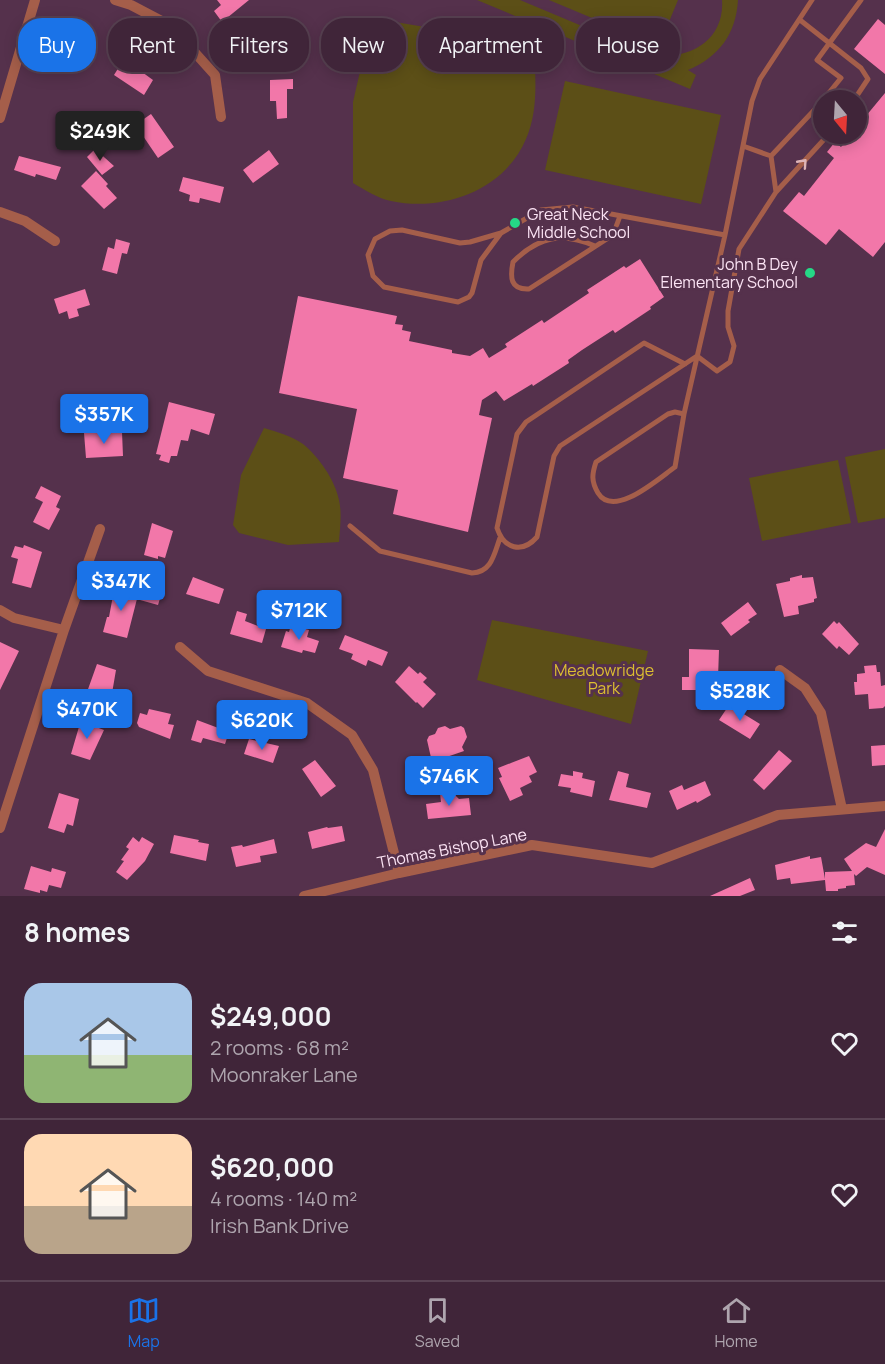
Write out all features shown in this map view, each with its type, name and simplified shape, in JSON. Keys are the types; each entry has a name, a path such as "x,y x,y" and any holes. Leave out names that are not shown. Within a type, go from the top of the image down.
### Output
{"street":[{"path":"0,118 35,0"},
{"path":"115,0 131,5 171,26 215,75 221,117"},
{"path":"0,212 25,221 54,241"},
{"path":"0,828 64,630 100,529"},
{"path":"0,610 14,618 64,630"},
{"path":"180,647 208,671 307,703 352,735 373,770 399,873"},
{"path":"780,670 805,688 821,713 842,809"},
{"name":"Thomas Bishop Lane","path":"304,896 532,845 652,863 778,815 885,806"}],"lane":[{"path":"684,414 675,412 668,414 596,462 592,474 601,497 609,501 627,499 675,467 684,414 725,235 752,101 759,79 812,0"},
{"path":"771,156 841,78 817,60 861,0"},
{"path":"800,20 861,68 868,79 861,90"},
{"path":"697,356 717,371 730,363 734,346 728,327 728,311 739,249 776,192 820,144"},
{"path":"743,146 771,156"},
{"path":"771,156 776,192"},
{"path":"501,233 481,260 472,293 458,302 384,287 373,276 369,265 368,255 375,239 390,231 402,230 460,243 470,242 501,233 528,216 555,207 573,207 725,235"},
{"path":"595,246 577,239 563,237 535,245 513,262 511,279 514,286 529,289 612,235 620,216"},
{"path":"685,364 644,343 526,422 517,434 497,528 500,538 514,547 532,542 537,537 554,456 560,446 685,364 697,356"},
{"path":"350,526 380,551 472,573 478,573 490,566 500,538"}],"green space":[{"path":"477,0 520,0 563,18 520,18"},
{"path":"549,0 678,0 671,18 592,18"},
{"path":"722,0 738,0 734,23 724,43 709,58 688,70 696,75 690,89 649,72 680,72 680,54 702,45 717,27"},
{"path":"564,18 576,24 576,41 564,36"},
{"path":"406,24 418,26 418,72 535,72 534,112 526,139 516,157 503,172 487,184 470,194 451,200 411,204 391,201 371,194 353,183 353,102 360,72 406,72"},
{"path":"565,81 721,115 701,204 545,170"},
{"path":"264,428 289,436 303,444 326,469 339,500 341,515 339,542 288,545 239,533 233,525 241,475"},
{"path":"885,449 885,518 858,523 845,457"},
{"path":"838,460 851,523 762,541 749,478"},
{"name":"Meadowridge Park","path":"492,620 648,651 631,724 477,680"}],"building":[{"path":"217,0 249,0 227,18 219,18 214,11 221,5"},
{"path":"878,19 885,25 885,74 854,49"},
{"path":"116,72 142,72 153,80 144,95 114,75"},
{"path":"293,79 293,89 287,89 287,118 277,119 276,101 270,101 270,80"},
{"path":"885,93 885,242 873,257 839,229 826,245 783,211 799,192 804,196 834,158 827,152 833,144 841,147 844,144 867,144 867,115"},
{"path":"151,114 174,147 158,158 143,136 136,141 128,130"},
{"path":"95,149 114,166 102,175 87,157"},
{"path":"269,150 279,164 253,183 243,170"},
{"path":"19,156 61,167 56,180 36,174 35,177 14,170"},
{"path":"96,171 117,198 104,209 81,186"},
{"path":"183,177 224,187 220,203 200,198 199,203 189,201 190,195 179,191"},
{"path":"116,239 130,243 127,254 122,253 117,274 102,270 108,247 114,249"},
{"path":"640,259 664,297 650,307 651,309 615,333 613,330 582,350 568,360 569,363 533,386 532,384 504,401 496,391 482,400 479,415 492,418 468,532 393,514 398,490 343,478 357,409 279,393 298,296 397,316 395,324 403,325 402,330 411,332 409,341 470,356 483,348 489,358 507,347 505,344 542,320 544,323 589,293 587,290 624,266 626,268"},
{"path":"85,289 90,305 77,309 79,316 69,319 67,311 59,314 54,299"},
{"path":"169,402 215,414 209,435 191,429 188,441 181,440 177,456 171,456 169,463 159,460 161,455 156,454"},
{"path":"122,432 123,456 86,458 84,433"},
{"path":"41,486 61,496 56,507 60,509 49,530 33,522 43,502 35,498"},
{"path":"152,523 173,531 165,558 158,556 158,559 144,555"},
{"path":"24,545 42,552 31,588 12,583 18,559 11,557 15,546 23,548"},
{"path":"802,575 802,578 813,577 817,598 814,602 798,606 799,614 784,617 776,584"},
{"path":"193,577 224,589 219,604 186,594"},
{"path":"115,585 139,591 127,638 103,632 107,617 109,617"},
{"path":"144,587 162,592 158,605 140,600"},
{"path":"748,602 757,614 731,636 721,623"},
{"path":"237,611 247,614 245,621 266,629 262,643 230,634"},
{"path":"834,621 837,624 839,622 859,644 849,655 839,646 837,649 822,634"},
{"path":"291,625 309,630 307,637 319,641 315,653 303,650 302,653 281,647 286,631 289,632"},
{"path":"345,635 388,652 382,666 368,660 366,666 351,659 353,654 339,649"},
{"path":"0,642 19,651 0,690"},
{"path":"689,649 719,650 718,678 700,678 700,690 682,690 682,677 689,677"},
{"path":"97,664 116,670 110,705 86,700"},
{"path":"876,665 877,672 880,672 881,686 885,685 885,706 869,709 868,694 855,695 854,682 857,682 857,674 865,673 864,666"},
{"path":"409,666 427,678 423,682 436,694 423,708 395,682"},
{"path":"729,705 760,724 750,739 719,720"},
{"path":"149,709 171,714 168,724 174,725 170,739 139,727 137,723 140,713 147,715"},
{"path":"81,720 104,730 90,760 71,754"},
{"path":"197,720 229,732 225,744 203,738 201,743 191,740"},
{"path":"445,726 450,729 461,726 464,728 467,737 462,747 464,751 432,762 427,740 429,736 435,734 438,728"},
{"path":"249,739 279,746 273,763 244,754"},
{"path":"885,745 885,765 872,766 871,746"},
{"path":"779,750 792,761 764,790 753,780"},
{"path":"529,756 537,772 529,776 532,782 520,788 523,795 510,801 499,778 502,777 498,768"},
{"path":"315,760 336,786 321,797 302,769"},
{"path":"573,771 583,773 582,778 595,781 592,797 570,792 571,788 558,786 561,774 573,776"},
{"path":"618,771 629,774 626,787 651,793 647,808 609,800"},
{"path":"705,781 711,795 677,810 669,791 682,785 684,790"},
{"path":"452,792 459,799 469,798 471,815 428,819 426,804 441,802 440,793"},
{"path":"59,793 79,799 73,826 67,824 64,833 48,828"},
{"path":"342,826 345,841 312,849 308,832"},
{"path":"885,829 885,875 867,867 856,876 854,874 855,885 846,886 838,891 826,891 825,880 791,884 790,878 777,880 775,865 810,856 810,859 821,857 825,879 825,872 852,871 844,859 866,843 876,847"},
{"path":"174,835 209,844 206,861 170,853"},
{"path":"133,837 139,842 142,837 154,844 145,861 127,880 116,872 124,861 121,860 129,849 126,847"},
{"path":"274,839 277,853 260,856 261,862 236,867 231,847 242,845 243,847"},
{"path":"31,866 51,872 52,868 66,872 61,888 49,885 47,892 40,890 40,893 24,889"},
{"path":"750,878 755,890 740,896 710,896"}],"place":[{"name":"Great Neck Middle School","path":"515,223"},
{"name":"John B Dey Elementary School","path":"810,273"}]}
